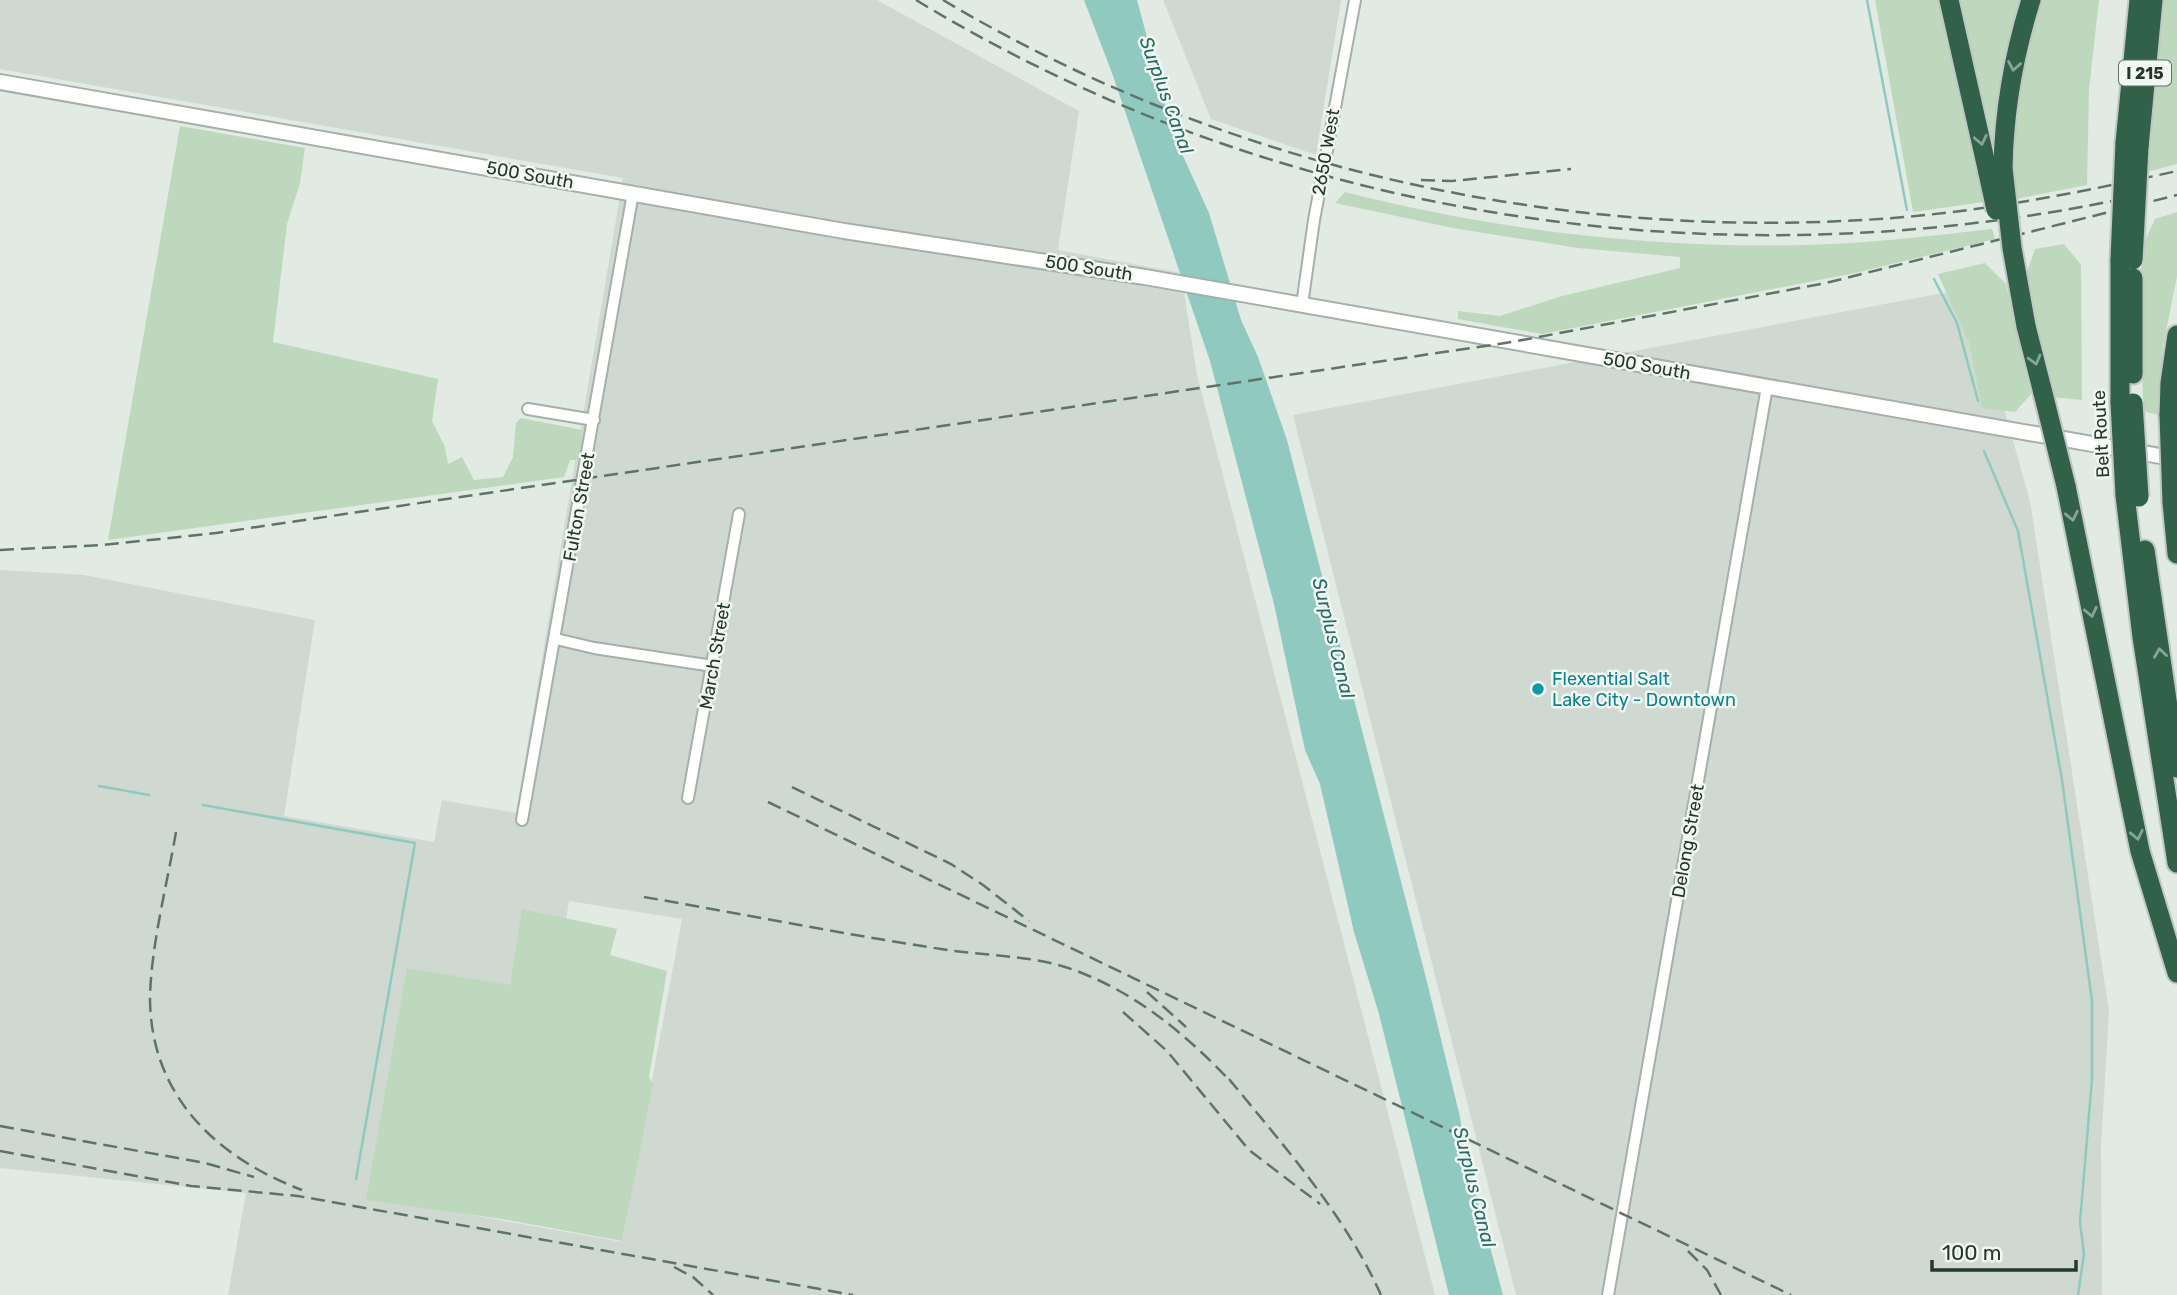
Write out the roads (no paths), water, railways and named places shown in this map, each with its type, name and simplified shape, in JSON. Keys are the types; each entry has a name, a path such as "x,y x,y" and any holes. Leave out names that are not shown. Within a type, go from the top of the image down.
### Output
{"highway":[{"path":"1949,0 2006,208 2026,326 2066,486 2140,851 2177,973"},
{"path":"1996,171 2020,34 2031,0"},
{"name":"Belt Route","path":"2139,0 2127,260 2127,403 2142,637 2177,863"},
{"name":"Belt Route","path":"2132,145 2152,0"},
{"path":"2177,335 2169,415 2177,554"},
{"name":"Belt Route","path":"2132,496 2177,768"}],"street":[{"name":"2650 West","path":"1302,305 1320,186 1355,0"},
{"name":"500 South","path":"0,82 633,194 1302,305 2177,459"},
{"name":"Fulton Street","path":"522,820 633,194"},
{"name":"Delong Street","path":"1608,1295 1767,387"},
{"path":"528,409 594,420"},
{"name":"March Street","path":"688,798 739,514"},
{"path":"556,639 594,648 713,666"}],"water":[{"name":"Surplus Canal","path":"1084,0 1137,0 1173,134 1209,213 1241,320 1258,357 1287,440 1428,986 1460,1117 1465,1154 1503,1295 1449,1295 1379,1014 1354,932 1320,784 1305,750 1274,604 1210,361 1112,73"}],"waterway":[{"path":"1867,0 1907,210"},
{"path":"1934,279 1957,323 1978,401"},
{"path":"1984,451 2018,531 2062,780 2092,1001 2092,1079 2080,1222 2084,1254 2078,1295"},
{"path":"99,786 149,795"},
{"path":"203,805 415,843 356,1179"}],"railway":[{"path":"916,0 1056,76 1202,137 1353,183 1507,215 1664,232 1822,234 1980,222 2136,196"},
{"path":"943,0 1053,60 1168,110 1286,151 1407,183 1530,206 1655,219 1780,223 1905,217 2042,198 2177,171"},
{"path":"1421,180 1452,181 1571,169"},
{"path":"0,550 103,545 216,533 1512,342 1826,283 2177,195"},
{"path":"792,787 951,864 1029,921"},
{"path":"768,802 1791,1295"},
{"path":"176,832 151,975 153,1030 161,1063 175,1092 193,1117 215,1140 241,1160 302,1190"},
{"path":"644,897 904,943 1030,959 1065,967 1104,983 1145,1007 1201,1051 1234,1085"},
{"path":"1147,992 1186,1027"},
{"path":"1123,1012 1167,1051 1249,1150 1320,1204"},
{"path":"1229,1079 1332,1209 1381,1295"},
{"path":"0,1126 205,1163 254,1177"},
{"path":"0,1151 191,1186 298,1196 853,1295"},
{"path":"1688,1251 1707,1270 1721,1295"},
{"path":"674,1267 693,1277 713,1295"}],"place":[{"name":"Flexential Salt Lake City - Downtown","path":"1538,689"}]}
